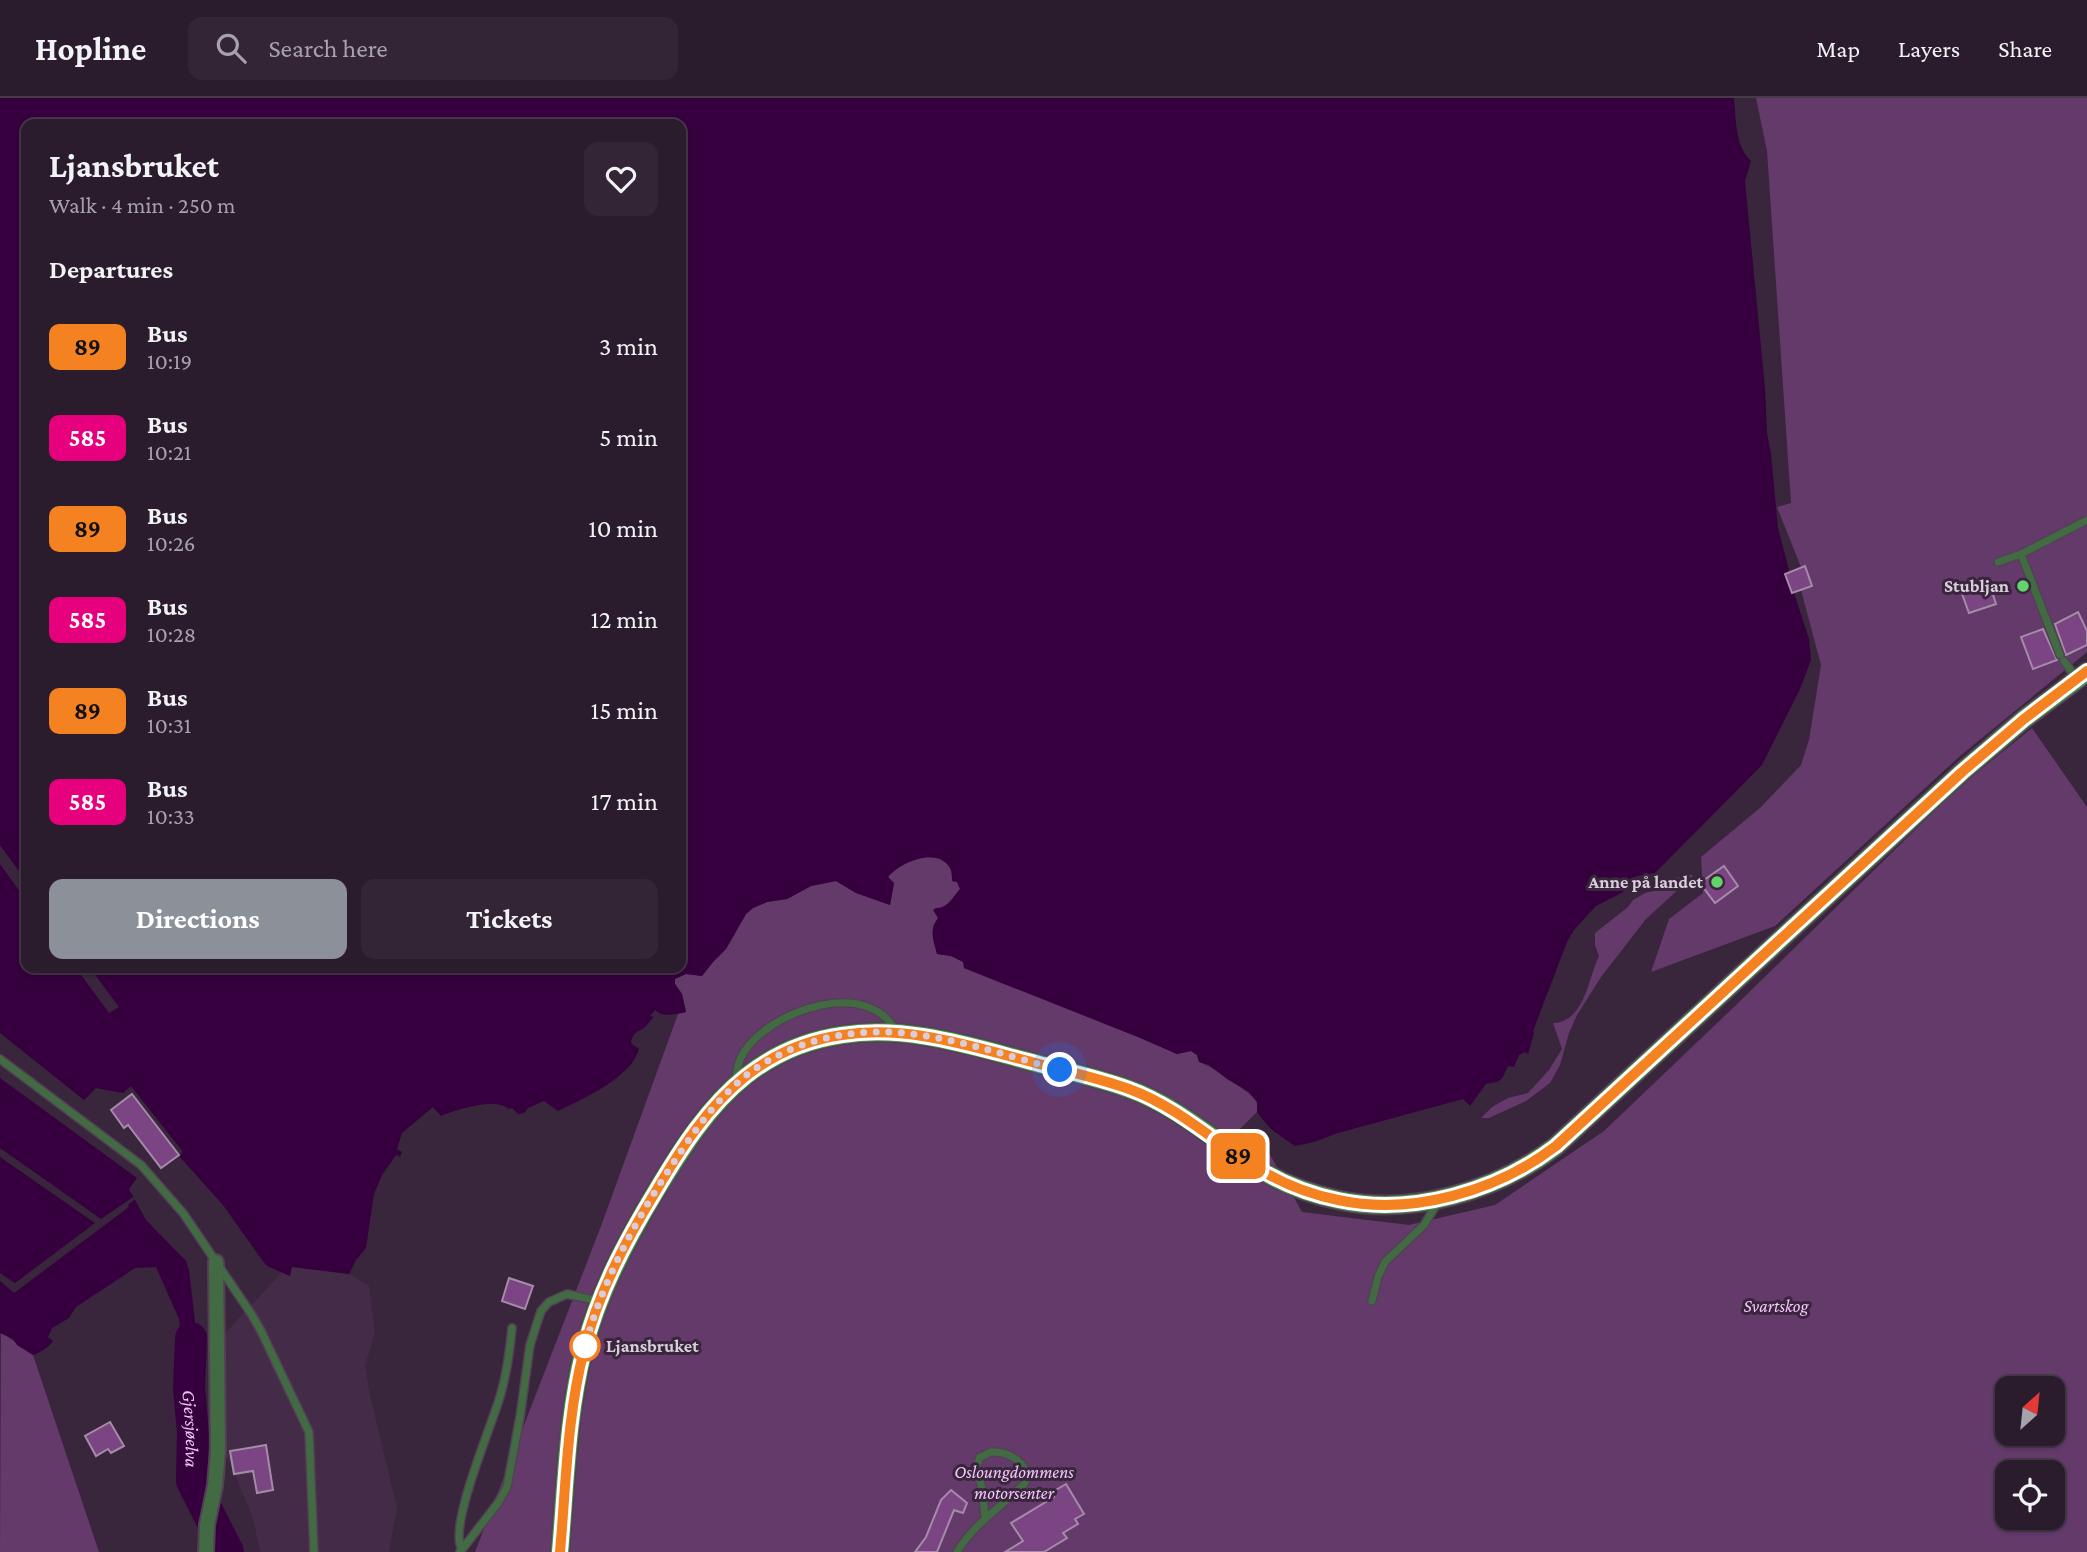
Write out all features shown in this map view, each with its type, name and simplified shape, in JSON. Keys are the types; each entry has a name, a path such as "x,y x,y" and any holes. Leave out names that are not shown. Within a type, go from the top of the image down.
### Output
{"main road":[{"path":"560,1552 574,1401 584,1350 599,1301 631,1234 695,1131 736,1085 780,1054 817,1040 859,1032 923,1036 970,1046 1130,1090 1153,1099 1258,1169 1321,1196 1376,1204 1412,1202 1463,1193 1523,1169 1556,1146 1962,772 2024,719 2082,675"}],"street":[{"path":"206,1552 206,1525 215,1486 218,1450 216,1262"}],"lane":[{"path":"1998,562 2021,554 2087,520"},
{"path":"2021,554 2062,658 2082,675"},
{"path":"736,1085 737,1068 747,1047 786,1017 804,1010 836,1003 864,1005 886,1017 897,1033"},
{"path":"0,1059 141,1165 183,1213 261,1331 309,1432 314,1552"},
{"path":"1372,1301 1385,1262 1424,1225 1440,1198"},
{"path":"512,1328 502,1390 463,1507 458,1537 461,1551 507,1487 530,1345 541,1311 549,1302 567,1294 599,1301"},
{"path":"957,1552 967,1535 1025,1483 1026,1470 1015,1458 991,1452 981,1457 976,1468 982,1488 985,1517"}],"shaded area":[{"path":"0,98 1734,98 1739,140 1751,161 1745,181 1778,528 1789,570 1785,575 1794,593 1809,639 1811,660 1800,689 1762,765 1655,873 1637,876 1627,883 1623,892 1596,906 1574,930 1533,1031 1528,1054 1525,1052 1519,1055 1514,1067 1508,1066 1500,1080 1486,1084 1470,1106 1463,1099 1295,1146 1263,1120 1257,1112 1257,1102 1249,1092 1209,1065 1199,1062 1197,1055 1191,1051 1177,1054 964,968 963,962 951,956 937,954 933,931 938,918 933,910 947,905 960,889 957,882 952,881 951,870 946,863 929,857 901,866 888,877 894,883 890,905 856,893 836,881 811,886 787,899 767,902 753,908 746,914 726,949 702,976 686,974 675,979 686,1012 665,1015 655,1010 650,1016 654,1017 632,1038 632,1044 639,1049 627,1069 580,1100 558,1111 544,1101 518,1114 512,1108 485,1104 441,1116 433,1107 402,1133 397,1149 402,1152 400,1157 396,1155 382,1175 374,1194 366,1248 349,1274 292,1267 290,1276 267,1266 223,1205 179,1156 183,1152 131,1086 123,1093 96,1088 84,1100 0,1033"},
{"path":"0,1078 137,1178 129,1189 146,1220 186,1261 195,1337 181,1335 179,1319 156,1267 135,1268 76,1307 69,1318 52,1328 48,1337 53,1341 36,1354 33,1355 17,1345 13,1339 0,1333"},
{"path":"291,1267 349,1274 369,1286 375,1333 365,1366 397,1508 389,1552 260,1552 253,1518 224,1449 218,1341 282,1272 290,1275"}],"green space":[{"path":"1756,98 2087,98 2087,652 1960,756 1775,926 1651,972 1669,919 1703,893 1701,857 1761,807 1801,765 1809,740 1821,665 1801,590 1805,567 1801,567 1777,507 1791,503 1767,151"},
{"name":"Svartskog","path":"2032,728 2087,807 2087,1552 475,1552 601,1226 678,1014 686,1012 675,979 686,974 702,976 726,949 746,914 753,908 767,902 787,899 811,886 836,881 856,893 890,905 894,883 888,877 894,871 920,859 938,858 951,870 952,881 957,882 960,889 937,914 938,918 933,926 937,954 951,956 964,962 964,968 1177,1054 1191,1051 1197,1055 1199,1062 1229,1079 1256,1101 1257,1112 1238,1131 1258,1144 1264,1144 1302,1212 1409,1225 1495,1205 1604,1131 1957,789"},
{"path":"1689,874 1693,876 1646,919 1601,977 1577,1015 1560,1065 1550,1083 1526,1101 1489,1118 1481,1118 1492,1107 1508,1098 1528,1093 1549,1070 1562,1049 1553,1023 1564,1021 1572,1015 1584,997 1599,956 1595,933 1633,900 1654,891 1658,886 1666,885 1674,877 1685,878"},
{"path":"1,1332 33,1355 99,1552 0,1552"}],"pier":[{"path":"0,845 21,874 21,893 0,864"},
{"path":"80,973 94,973 119,1007 109,1013"},
{"path":"0,1148 101,1219 133,1197 135,1199 129,1207 14,1293 0,1281 0,1273 15,1283 95,1223 0,1157"}],"building":[{"path":"1805,566 1812,586 1792,593 1785,574"},
{"path":"1989,582 1996,604 1969,613 1961,591"},
{"path":"2078,612 2087,631 2087,645 2066,655 2055,624"},
{"path":"2043,629 2057,660 2033,669 2021,637"},
{"path":"1724,866 1738,886 1715,903 1700,883"},
{"path":"132,1094 179,1155 161,1168 128,1125 124,1128 111,1110"},
{"path":"509,1278 533,1286 525,1309 502,1301"},
{"path":"110,1422 124,1446 111,1453 108,1449 96,1456 85,1436"},
{"path":"266,1445 273,1490 257,1493 253,1471 234,1474 230,1451"},
{"path":"1066,1484 1084,1514 1075,1519 1078,1524 1063,1533 1067,1538 1044,1552 1005,1552 1023,1541 1011,1523 1054,1497 1051,1493"},
{"path":"951,1490 967,1503 963,1513 954,1510 937,1552 915,1552 926,1537 941,1500"}],"waterway":[{"name":"Gjersjøelva","path":"191,1338 189,1388 193,1433 192,1481 228,1552"}],"bus line":[{"name":"89","path":"560,1552 579,1371 590,1327 604,1288 631,1234 695,1131 723,1097 748,1074 780,1054 817,1040 859,1032 923,1036 1083,1075 1153,1099 1211,1135 1258,1169 1299,1189 1321,1196 1364,1204 1389,1204 1463,1193 1523,1169 1556,1146 1962,772 2024,719 2087,671"}],"place":[{"name":"Stubljan","path":"2023,586"},
{"name":"Anne på landet","path":"1717,882"},
{"name":"Ljansbruket","path":"585,1346"}],"route":[{"path":"585,1346 584,1350 604,1288 631,1234 680,1153 723,1097 748,1074 780,1054 838,1035 878,1032 923,1036 1060,1070"}],"park label":[{"name":"Osloungdommens motorsenter","path":"1014,1482"}]}
